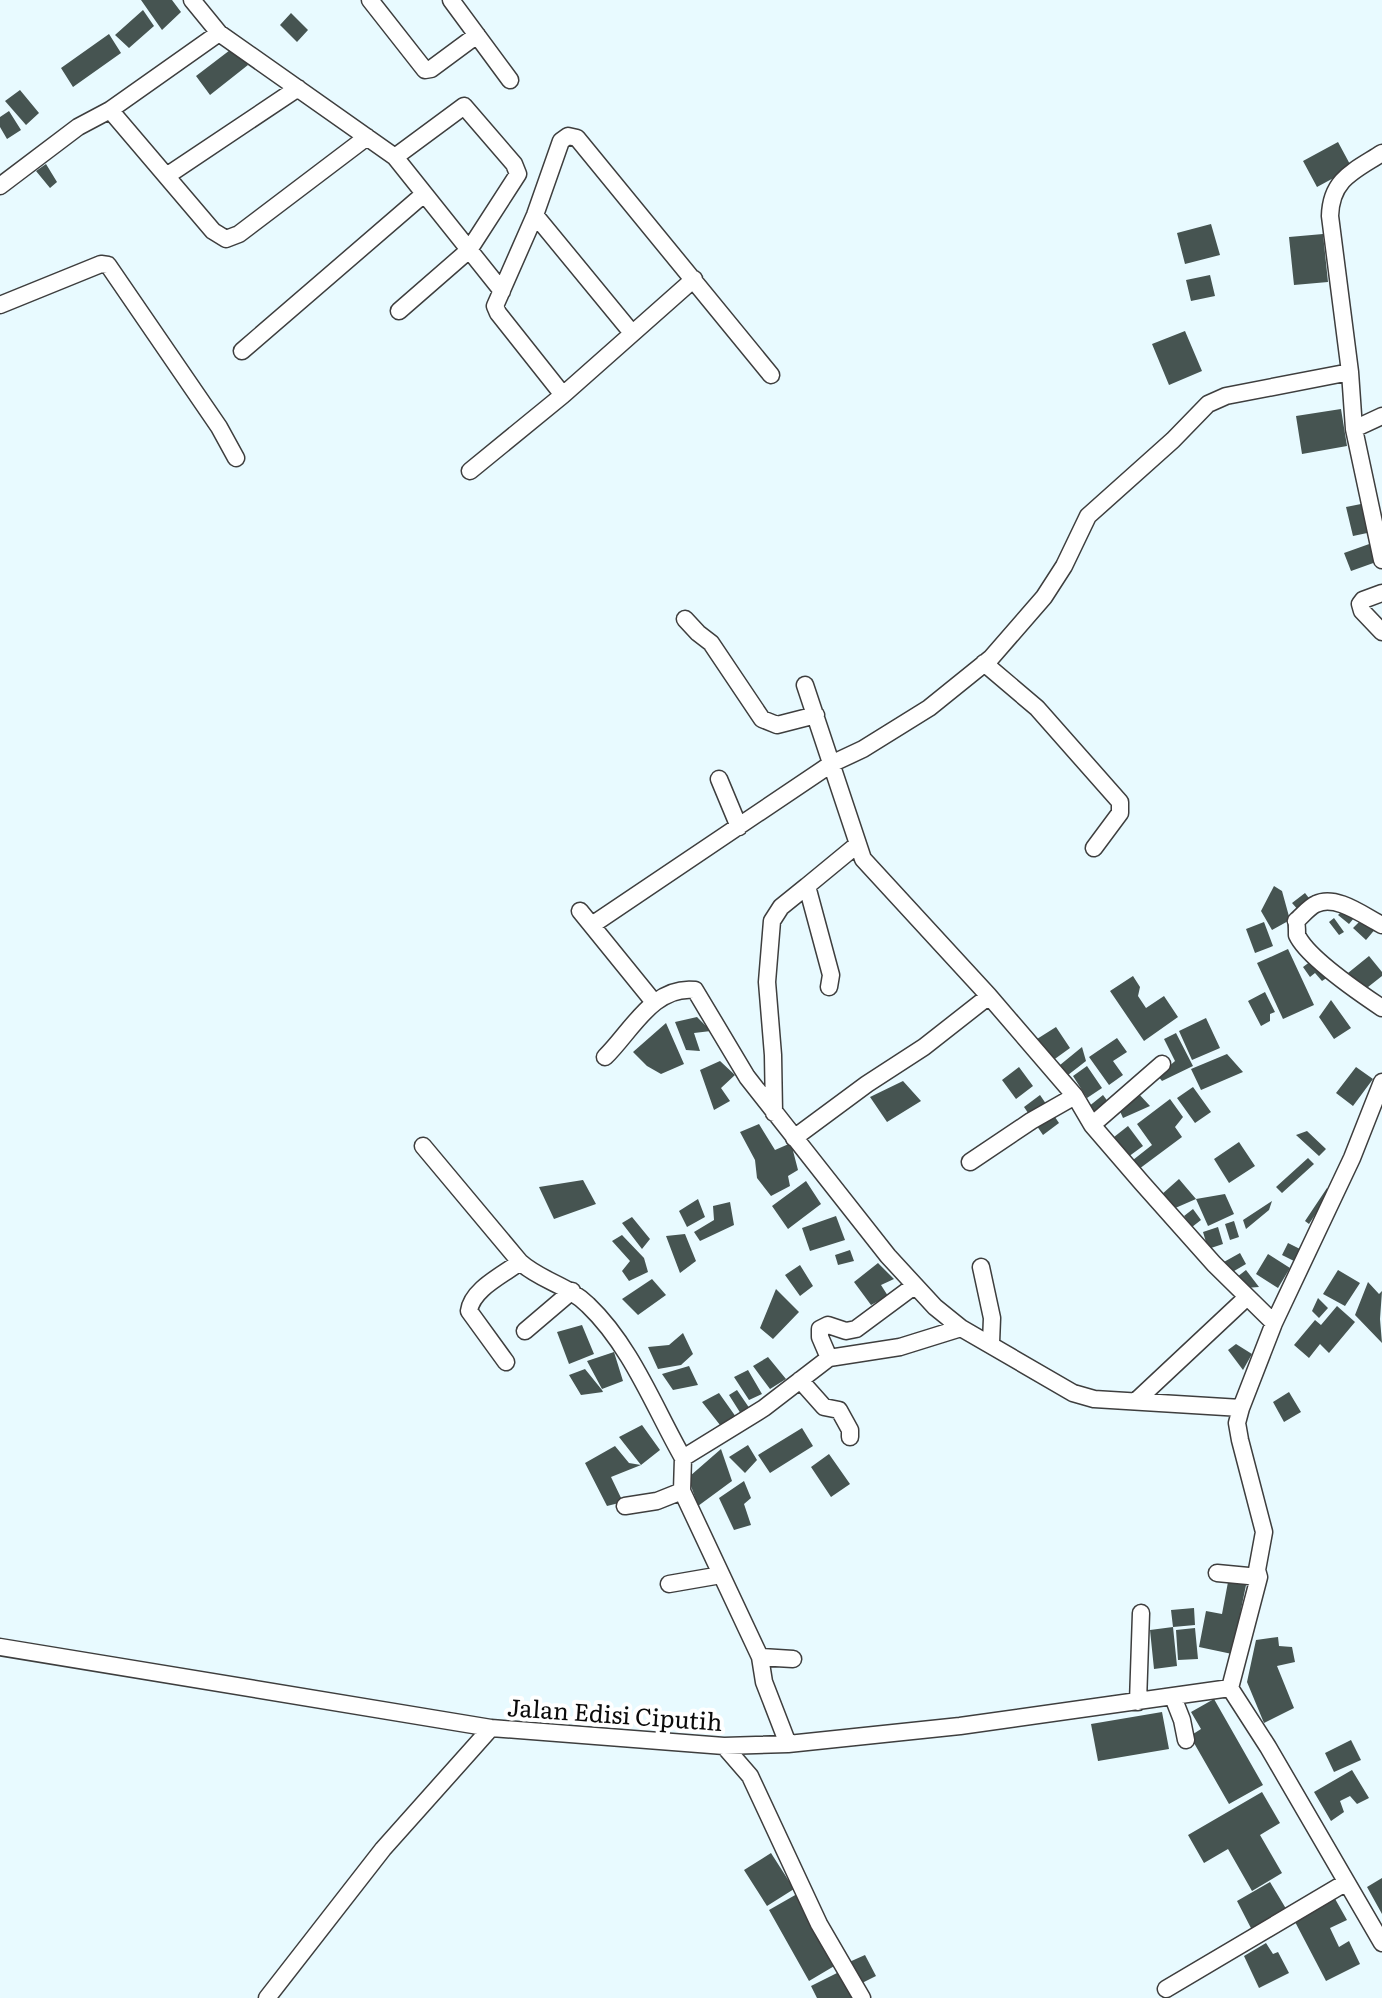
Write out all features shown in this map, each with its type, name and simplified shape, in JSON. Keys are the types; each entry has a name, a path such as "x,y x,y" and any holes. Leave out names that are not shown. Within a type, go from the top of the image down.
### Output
{"street":[{"path":"192,0 219,33 395,157 502,291"},
{"path":"370,0 425,70 431,69 477,35"},
{"path":"451,0 510,80"},
{"path":"0,186 78,127 110,110 219,33"},
{"path":"168,175 298,88"},
{"path":"395,157 464,106 514,164 518,174 469,250 399,311"},
{"path":"110,110 213,231 226,239 239,234 367,137"},
{"path":"563,395 495,306 535,215 561,141 568,136 577,138 771,375"},
{"path":"1382,153 1338,184 1330,198 1354,429 1382,560"},
{"path":"242,351 424,194"},
{"path":"535,215 632,333"},
{"path":"0,305 101,264 108,265 219,427 236,458"},
{"path":"470,471 563,395 694,279"},
{"path":"592,925 831,764 912,720 984,663 1044,597 1064,566 1088,516 1173,440 1208,404 1226,396 1350,372"},
{"path":"1354,429 1382,416"},
{"path":"1382,593 1360,604 1362,611 1382,632"},
{"path":"685,619 711,643 762,719 777,725 816,715"},
{"path":"984,663 1037,708 1120,802 1120,813 1094,848"},
{"path":"805,685 863,859 989,996 1075,1096 1092,1125 1246,1298 1274,1323"},
{"path":"719,779 739,827"},
{"path":"774,1113 767,982 772,921 781,907 858,844"},
{"path":"807,886 831,975 829,987"},
{"path":"1382,925 1346,906 1329,902 1315,904 1296,921 1297,934 1312,953 1382,1008"},
{"path":"580,911 653,1001"},
{"path":"605,1057 653,1001 685,989 695,990 747,1077 774,1113 914,1286 961,1328 1073,1393 1094,1399 1241,1408"},
{"path":"794,1138 924,1047 989,996"},
{"path":"1092,1125 1162,1064"},
{"path":"1382,1082 1352,1158 1274,1323 1237,1423 1264,1532 1257,1570 1259,1577 1230,1688 1268,1747 1382,1943"},
{"path":"970,1162 1075,1096"},
{"path":"423,1146 520,1262 536,1276 572,1291 608,1327 626,1354 683,1458 682,1491 760,1657 764,1682 788,1744"},
{"path":"506,1362 469,1311 470,1303 520,1262"},
{"path":"981,1267 992,1318 991,1343"},
{"path":"829,1358 820,1329 828,1325 846,1331 856,1329 914,1286"},
{"path":"525,1331 572,1291"},
{"path":"1136,1401 1246,1298"},
{"path":"683,1458 764,1408 829,1358 900,1347 961,1328"},
{"path":"800,1380 824,1407 839,1410 850,1430 850,1437"},
{"path":"625,1506 657,1501 682,1491"},
{"path":"1217,1573 1259,1577"},
{"path":"669,1584 721,1575"},
{"path":"1138,1702 1141,1613"},
{"name":"Jalan Edisi Ciputih","path":"0,1647 491,1728 724,1746 788,1744 960,1726 1230,1688"},
{"path":"760,1657 793,1659"},
{"path":"1173,1697 1186,1740"},
{"path":"267,1998 383,1849 491,1728"},
{"path":"724,1746 750,1776 819,1924 862,1998"},
{"path":"1166,1989 1345,1883"}],"building":[{"path":"141,0 172,0 181,12 162,30"},
{"path":"143,10 154,26 129,48 115,35"},
{"path":"291,13 308,30 297,42 280,25"},
{"path":"109,34 121,53 73,87 61,68"},
{"path":"234,47 248,65 210,95 196,76"},
{"path":"20,90 39,113 26,125 5,101"},
{"path":"9,111 21,130 7,139 0,127 0,117"},
{"path":"1338,142 1352,168 1317,187 1303,161"},
{"path":"46,164 57,182 50,188 36,171"},
{"path":"1211,224 1220,255 1185,264 1177,233"},
{"path":"1323,234 1328,282 1294,285 1289,237"},
{"path":"1210,275 1215,296 1191,301 1186,280"},
{"path":"1185,331 1202,371 1169,385 1152,344"},
{"path":"1341,409 1347,446 1302,454 1296,416"},
{"path":"1366,503 1372,532 1353,536 1346,507"},
{"path":"1372,543 1379,561 1351,571 1344,553"},
{"path":"1274,886 1282,891 1290,920 1272,930 1261,911"},
{"path":"1305,893 1312,902 1300,912 1292,903"},
{"path":"1344,909 1354,918 1349,924 1338,915"},
{"path":"1334,918 1344,932 1339,935 1329,922"},
{"path":"1264,922 1273,946 1255,953 1246,929"},
{"path":"1359,922 1377,927 1366,940 1353,928"},
{"path":"1288,949 1314,1005 1283,1019 1257,963"},
{"path":"1369,956 1382,976 1363,991 1348,973"},
{"path":"1315,958 1328,977 1322,981 1315,973 1310,977 1303,967"},
{"path":"1133,976 1140,987 1138,996 1146,1008 1164,996 1178,1017 1144,1041 1110,991"},
{"path":"1265,992 1275,1012 1270,1014 1270,1021 1261,1026 1248,1001"},
{"path":"1331,1000 1351,1028 1334,1039 1319,1017"},
{"path":"697,1017 711,1031 694,1033 700,1051 686,1050 675,1022"},
{"path":"1206,1018 1220,1048 1192,1060 1179,1031"},
{"path":"666,1023 684,1064 661,1074 633,1052"},
{"path":"1056,1027 1070,1048 1052,1061 1037,1039"},
{"path":"1176,1033 1193,1066 1162,1081 1158,1076 1175,1061 1164,1039"},
{"path":"1117,1038 1127,1052 1113,1061 1123,1075 1109,1085 1089,1057"},
{"path":"1082,1047 1086,1061 1068,1075 1060,1065"},
{"path":"1227,1054 1243,1072 1201,1090 1191,1069"},
{"path":"720,1061 735,1075 721,1088 730,1101 714,1110 700,1070"},
{"path":"1087,1066 1102,1088 1087,1098 1073,1076"},
{"path":"1019,1067 1033,1086 1016,1099 1002,1080"},
{"path":"1356,1067 1373,1079 1353,1106 1336,1093"},
{"path":"903,1081 921,1101 887,1122 870,1097"},
{"path":"1193,1087 1211,1112 1195,1123 1177,1098"},
{"path":"1137,1092 1150,1106 1123,1118 1119,1109"},
{"path":"1040,1095 1059,1123 1043,1135 1024,1107"},
{"path":"1103,1095 1109,1103 1094,1115 1088,1107"},
{"path":"1170,1099 1183,1117 1175,1127 1182,1137 1139,1169 1133,1160 1152,1145 1137,1124"},
{"path":"759,1124 775,1150 791,1143 798,1170 788,1176 790,1186 771,1196 757,1178 755,1160 740,1132"},
{"path":"1128,1126 1143,1146 1128,1157 1114,1137"},
{"path":"1307,1131 1326,1149 1319,1156 1296,1135"},
{"path":"1239,1142 1255,1166 1229,1183 1214,1159"},
{"path":"1308,1158 1314,1164 1282,1193 1276,1187"},
{"path":"1179,1179 1196,1199 1173,1209 1161,1195"},
{"path":"583,1180 596,1204 554,1219 539,1187"},
{"path":"806,1181 821,1204 788,1229 772,1206"},
{"path":"1327,1188 1329,1194 1309,1224 1305,1221"},
{"path":"1225,1194 1234,1214 1208,1226 1196,1199"},
{"path":"698,1199 705,1217 687,1227 679,1211"},
{"path":"1272,1201 1269,1210 1246,1229 1243,1220"},
{"path":"730,1202 734,1225 700,1241 694,1232 714,1220 713,1206"},
{"path":"1193,1209 1201,1220 1192,1227 1184,1216"},
{"path":"836,1216 845,1240 810,1251 802,1228"},
{"path":"632,1217 650,1239 642,1249 622,1223"},
{"path":"1234,1221 1239,1237 1230,1240 1225,1224"},
{"path":"1218,1227 1223,1244 1208,1249 1203,1232"},
{"path":"685,1234 696,1261 680,1273 666,1236"},
{"path":"622,1235 644,1258 648,1272 629,1281 622,1271 630,1261 612,1241"},
{"path":"1288,1243 1300,1249 1294,1261 1282,1255"},
{"path":"850,1250 854,1261 838,1265 835,1255"},
{"path":"1240,1253 1246,1264 1229,1274 1222,1263"},
{"path":"1268,1254 1290,1268 1278,1288 1256,1274"},
{"path":"878,1263 894,1279 881,1285 888,1296 871,1305 854,1282"},
{"path":"800,1265 813,1286 800,1296 785,1275"},
{"path":"1246,1270 1259,1287 1245,1288 1237,1277"},
{"path":"1338,1270 1360,1283 1345,1306 1323,1294"},
{"path":"652,1279 666,1295 638,1315 622,1299"},
{"path":"1368,1282 1379,1294 1382,1291 1382,1343 1355,1315"},
{"path":"776,1289 799,1312 773,1339 760,1328"},
{"path":"1318,1298 1328,1308 1319,1318 1312,1311"},
{"path":"1337,1306 1355,1322 1329,1353 1320,1344 1309,1358 1294,1345 1315,1320 1321,1325"},
{"path":"582,1325 594,1354 569,1364 557,1332"},
{"path":"683,1333 693,1354 681,1365 658,1369 648,1347 669,1345"},
{"path":"1236,1344 1252,1354 1243,1370 1228,1350"},
{"path":"614,1352 623,1381 602,1389 587,1361"},
{"path":"768,1357 786,1379 770,1389 753,1366"},
{"path":"689,1366 698,1385 673,1390 662,1374"},
{"path":"585,1369 603,1392 581,1395 569,1375"},
{"path":"748,1370 762,1394 749,1400 734,1377"},
{"path":"737,1390 750,1409 741,1414 729,1395"},
{"path":"1289,1392 1301,1412 1284,1422 1273,1402"},
{"path":"719,1393 736,1417 720,1425 702,1402"},
{"path":"642,1425 660,1450 641,1465 619,1437"},
{"path":"802,1428 813,1446 770,1473 758,1455"},
{"path":"748,1445 757,1460 745,1473 729,1457"},
{"path":"615,1446 629,1463 641,1465 611,1477 623,1502 607,1506 585,1463"},
{"path":"721,1449 732,1481 698,1506 690,1476"},
{"path":"829,1454 850,1484 831,1497 811,1467"},
{"path":"744,1481 751,1498 744,1504 751,1525 734,1530 719,1498"},
{"path":"1228,1582 1246,1585 1232,1654 1199,1647 1206,1611 1222,1614"},
{"path":"1194,1608 1195,1625 1173,1627 1171,1610"},
{"path":"1173,1627 1177,1666 1154,1669 1150,1630"},
{"path":"1195,1628 1198,1659 1178,1660 1176,1630"},
{"path":"1278,1637 1279,1646 1292,1647 1295,1662 1277,1666 1294,1708 1264,1723 1247,1682 1256,1640"},
{"path":"1214,1699 1263,1785 1229,1804 1190,1736 1201,1729 1191,1712"},
{"path":"1162,1712 1169,1749 1098,1761 1091,1724"},
{"path":"1351,1740 1361,1760 1334,1772 1325,1753"},
{"path":"1352,1770 1369,1798 1357,1804 1350,1796 1340,1801 1344,1812 1331,1821 1314,1792"},
{"path":"1262,1792 1280,1823 1260,1835 1282,1873 1252,1891 1228,1849 1204,1863 1188,1835"},
{"path":"771,1853 794,1889 767,1906 744,1870"},
{"path":"1382,1878 1382,1914 1367,1887"},
{"path":"1270,1882 1288,1912 1253,1932 1237,1901"},
{"path":"797,1894 836,1965 809,1981 769,1910"},
{"path":"1334,1897 1347,1920 1330,1928 1339,1947 1349,1941 1360,1964 1326,1981 1293,1918"},
{"path":"1266,1943 1273,1954 1278,1952 1289,1973 1259,1988 1244,1956"},
{"path":"865,1955 876,1976 858,1985 847,1963"},
{"path":"841,1971 855,1998 817,1998 811,1986"}]}
